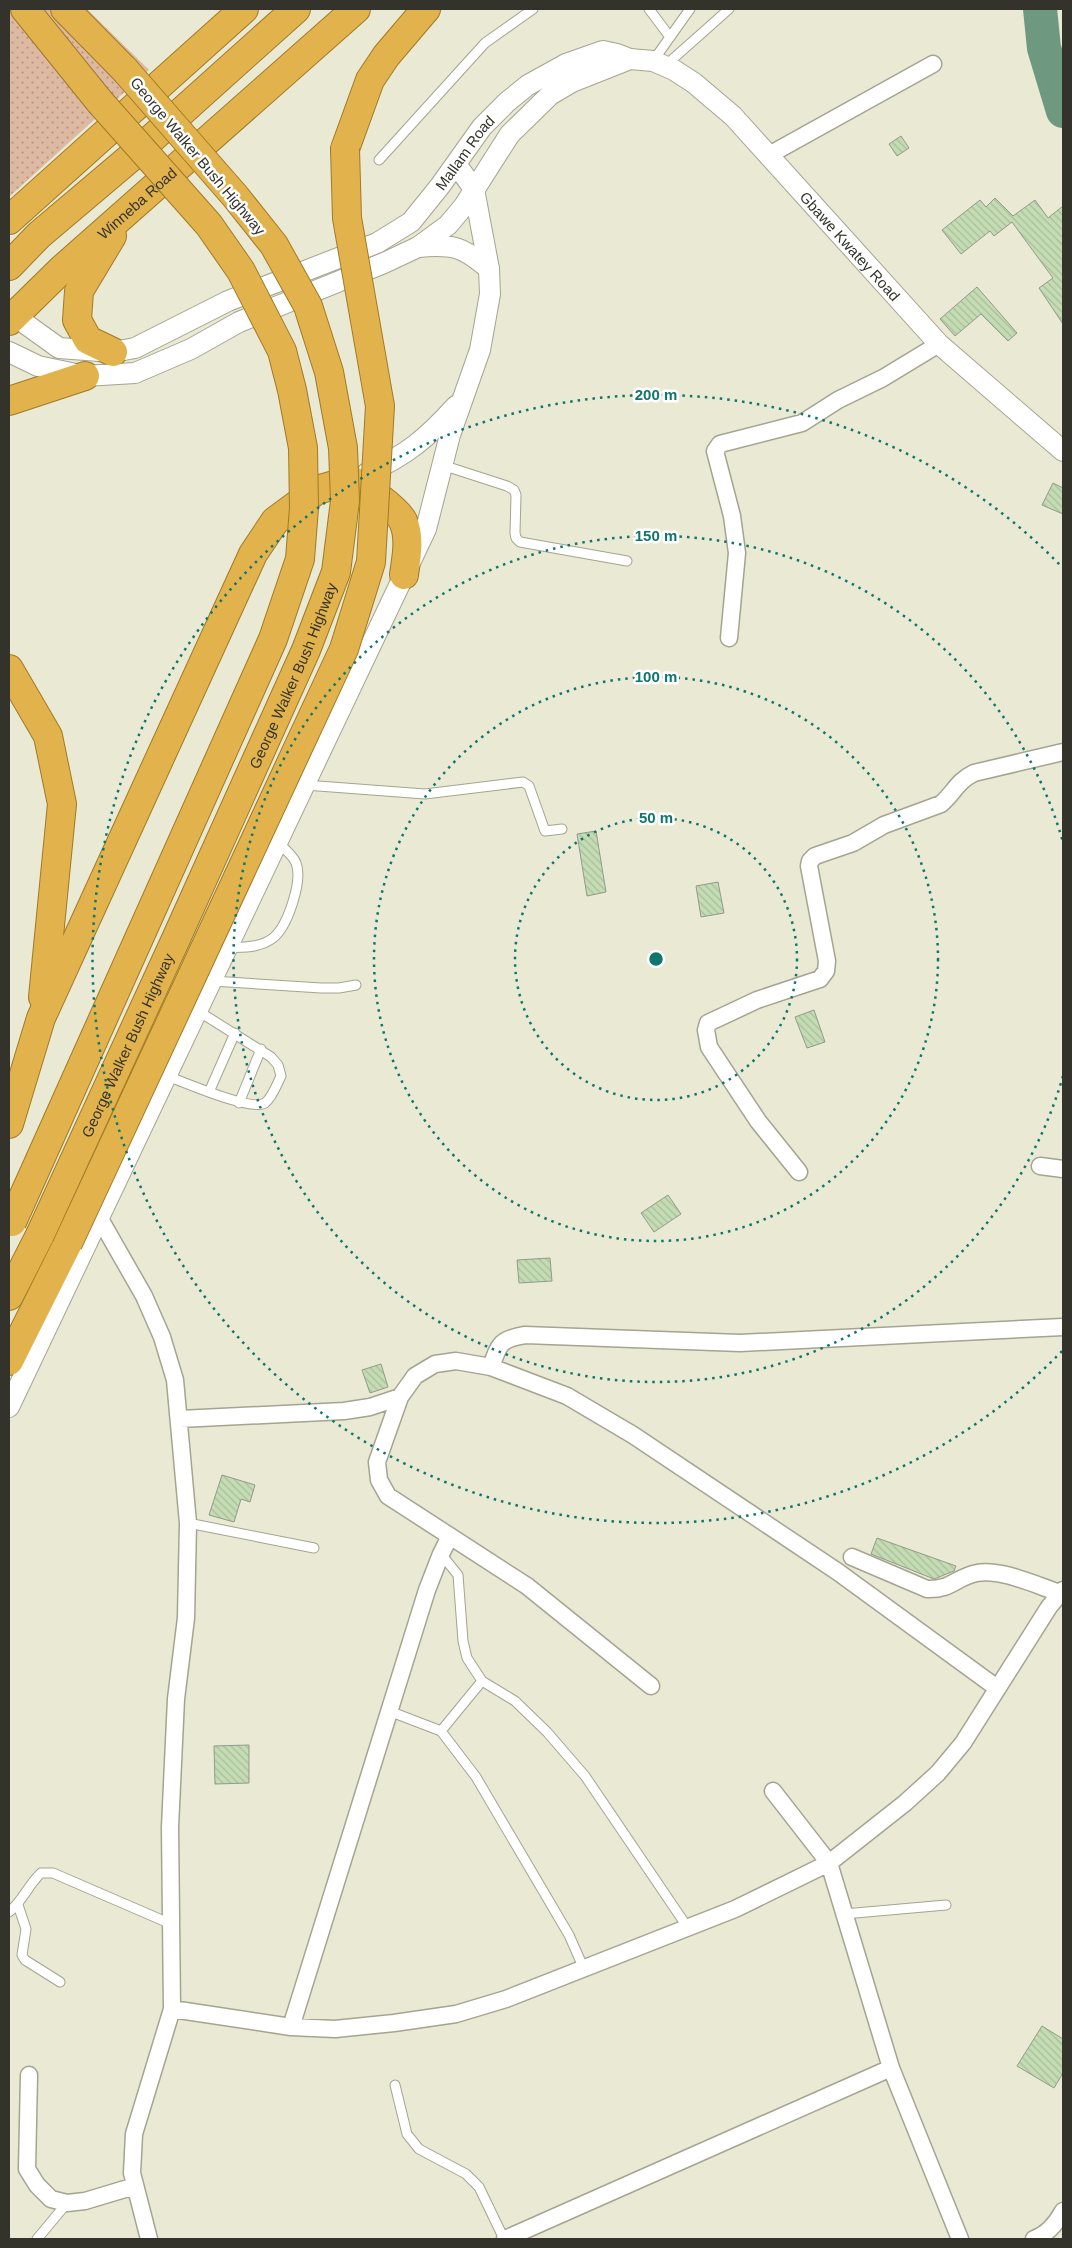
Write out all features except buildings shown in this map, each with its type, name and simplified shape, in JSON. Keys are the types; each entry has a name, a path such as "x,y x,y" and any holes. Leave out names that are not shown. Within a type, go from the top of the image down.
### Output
{"highway":[{"name":"George Walker Bush Highway","path":"10,1225 273,639 300,559 304,508 303,448 282,351 241,271 210,225 100,102 24,9"},
{"name":"George Walker Bush Highway","path":"9,1296 40,1235 306,650 336,572 345,501 343,448 329,372 308,306 274,246 235,196 125,70 65,9"},
{"path":"9,220 244,9"},
{"path":"9,266 39,235 130,158 296,9"},
{"name":"Winneba Road","path":"10,316 356,9"},
{"path":"9,1361 68,1243 344,649 372,562 380,406 348,218 345,149 370,80 386,56 426,9"},
{"path":"113,352 88,340 77,320 78,291 124,216"},
{"path":"9,401 85,376"},
{"path":"9,1124 41,1018 252,554 275,521 317,490 352,480 374,492 403,521 408,543 404,576"},
{"path":"9,669 48,736 62,804 41,1018"}],"street":[{"name":"Mallam Road","path":"10,316 60,348 113,352 135,348 228,301 377,243 411,222 482,127 528,85 566,64 603,51 630,59"},
{"name":"Gbawe Kwatey Road","path":"630,59 659,64 694,82 733,116 939,344 1063,451"},
{"name":"Mallam Road","path":"9,352 38,366 85,376 135,373 191,349 239,322 384,263 418,246 448,225 464,206 510,134 550,95 572,82 630,59"},
{"path":"769,155 933,64"},
{"path":"9,1407 426,530 442,464 484,335 490,294 489,269 474,189 456,164"},
{"path":"418,246 455,246 475,257 489,269"},
{"path":"730,638 737,553 732,516 715,451 720,444 802,423 838,400 883,378 939,344"},
{"path":"352,480 393,461 413,448 428,436 463,399"},
{"path":"799,1172 758,1121 709,1047 706,1030 708,1023 757,1000 820,979 826,971 827,961 809,866 810,861 815,856 853,843 884,825 941,804 949,797 961,780 974,773 1063,752"},
{"path":"1040,1166 1063,1168"},
{"path":"100,1219 144,1296 162,1338 175,1380 188,1522 186,1618 172,1757 170,1827 172,2009 134,2134 132,2173 149,2239"},
{"path":"490,1367 498,1346 508,1338 525,1335 740,1342 1063,1327"},
{"path":"651,1686 527,1586 388,1496 379,1480 377,1462 400,1397 415,1376 435,1364 456,1361 490,1367 567,1396 633,1435 838,1572 997,1688"},
{"path":"180,1420 344,1411 370,1407 400,1397"},
{"path":"290,2027 389,1712 441,1554 450,1536"},
{"path":"172,2009 290,2027 335,2029 394,2024 456,2014 506,1999 688,1928 735,1908 829,1863 905,1803 938,1773 963,1743 997,1688 1056,1610 1062,1592 995,1573 978,1572 963,1578 949,1587 939,1590 927,1589 852,1557"},
{"path":"773,1792 829,1863 891,2068 960,2239"},
{"path":"505,2239 891,2068"},
{"path":"29,2075 27,2168 37,2185 51,2199 67,2204 85,2202 135,2186"},
{"path":"1034,2239 1042,2236 1054,2226 1063,2211"}],"lane":[{"path":"379,160 485,43 533,9"},
{"path":"649,9 670,37"},
{"path":"659,64 670,37 690,9"},
{"path":"659,64 729,9"},
{"path":"442,464 514,490 516,502 515,533 516,538 520,542 627,561"},
{"path":"305,785 425,794 523,782 529,786 545,831 562,829"},
{"path":"228,948 255,946 273,938 290,911 299,874 296,860 278,842"},
{"path":"212,980 321,988 356,985"},
{"path":"167,1076 208,1092 258,1106 266,1103 281,1076 278,1065 271,1057 198,1011"},
{"path":"208,1092 235,1033"},
{"path":"239,1102 260,1049"},
{"path":"188,1522 314,1548"},
{"path":"441,1554 458,1575 463,1641 467,1658 482,1682 515,1701 547,1732 585,1776 688,1928"},
{"path":"441,1731 482,1682"},
{"path":"389,1712 441,1731 476,1777 569,1935 584,1969"},
{"path":"9,1912 18,1905 34,1879 41,1873 53,1873 171,1924"},
{"path":"18,1905 26,1929 22,1955 25,1960 60,1982"},
{"path":"844,1914 946,1906"},
{"path":"396,2085 407,2134 419,2149 466,2174 480,2187 505,2239"},
{"path":"38,2239 67,2204"}],"shaded area":[{"path":"9,9 87,9 149,70 9,197"}],"waterway":[{"path":"1040,9 1044,48 1063,111"}]}
